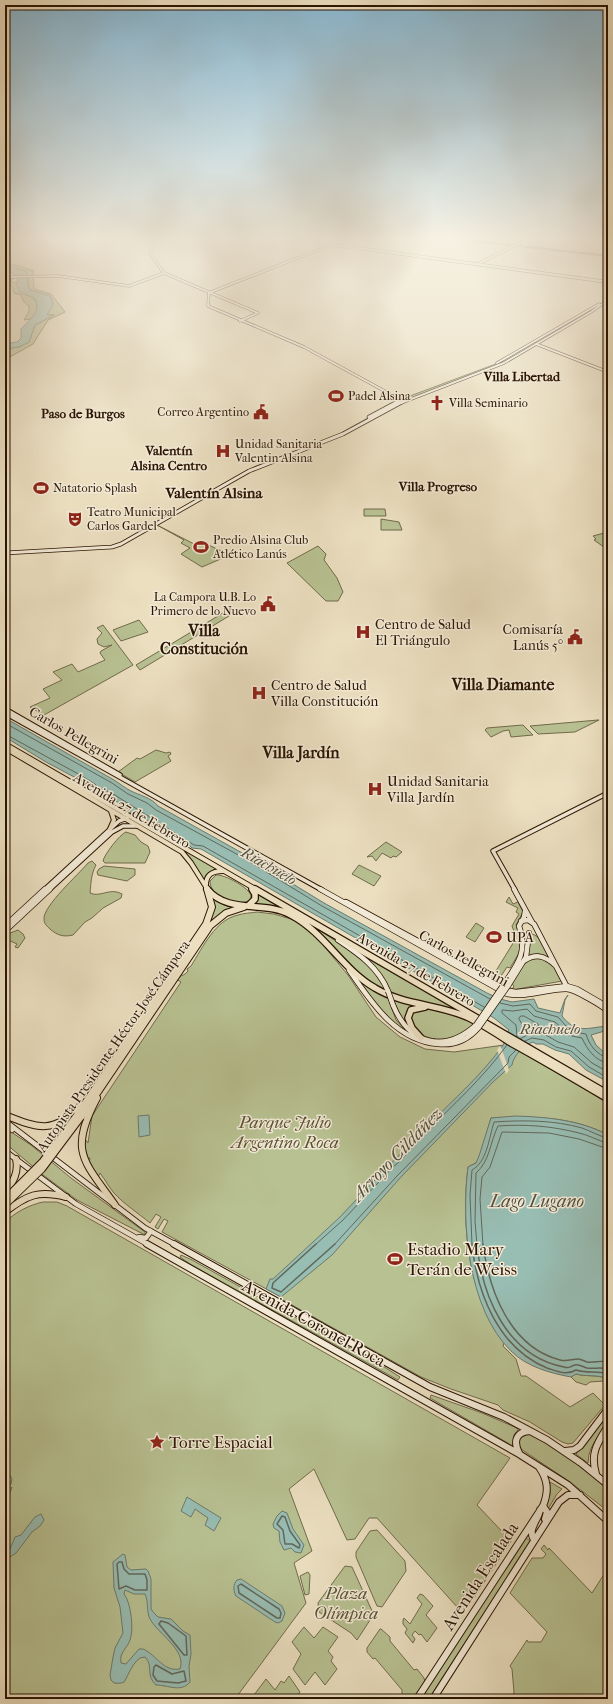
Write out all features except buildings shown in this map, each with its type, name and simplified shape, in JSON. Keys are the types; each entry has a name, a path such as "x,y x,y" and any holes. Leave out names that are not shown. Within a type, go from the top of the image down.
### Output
{"highway":[{"name":"Autopista Presidente Héctor José Cámpora","path":"6,1209 46,1165 210,919 212,907 207,889"},
{"name":"Autopista Presidente Héctor José Cámpora","path":"109,1071 210,926 226,914 244,907"},
{"path":"5,1115 34,1127 46,1128 58,1124 75,1112 109,1071"},
{"path":"109,1071 87,1116 81,1140 83,1155 89,1170 115,1205"},
{"name":"Autopista Presidente Héctor José Cámpora","path":"5,1199 43,1161 79,1116"},
{"path":"5,1192 17,1174 18,1166 16,1159"},
{"path":"6,1209 24,1197 35,1192 48,1192 66,1197"}],"main road":[{"path":"238,319 304,347 403,400 504,363 577,319"},
{"path":"5,552 115,546 123,543 249,471 343,434 403,400 501,362 532,342 575,319"},
{"path":"532,342 608,372"},
{"name":"Carlos Pellegrini","path":"5,709 116,772 130,783"},
{"name":"Carlos Pellegrini","path":"5,713 509,995 567,987 577,989 608,1007"},
{"name":"Avenida 27 de Febrero","path":"5,744 250,887 313,922 608,1099"},
{"name":"Avenida 27 de Febrero","path":"5,748 185,854 207,889 224,902 235,906 244,907 274,907 287,912 310,926 363,981 379,991 403,1000 433,1006 467,1016 505,1036"},
{"path":"608,793 493,851 567,987 602,1006 608,1011"},
{"path":"108,808 112,813 114,820 110,829"},
{"path":"5,926 110,829 124,818 133,818"},
{"path":"5,931 112,832 123,826 138,826"},
{"path":"207,889 206,881 208,875 215,871 224,871"},
{"path":"244,907 256,899 256,894 250,887"},
{"path":"506,985 522,952 524,940 519,926 525,914 525,909"},
{"path":"521,921 528,920 534,924"},
{"path":"313,922 368,962 381,976 396,1016 410,1032 421,1038 436,1042 451,1041 467,1034 478,1026"},
{"path":"342,960 379,1011 398,1029 416,1040 432,1045 451,1044 469,1037 523,962 527,954 530,933 534,930 534,924"},
{"path":"522,931 537,936 542,940"},
{"path":"523,962 530,957 540,956 548,959 559,970"},
{"path":"421,1038 408,1024 409,1014 412,1009 433,1006"},
{"name":"Avenida 27 de Febrero","path":"529,1051 608,1094"},
{"name":"Avenida Coronel Roca","path":"5,1121 151,1231 430,1387 504,1417 531,1431 566,1451 608,1485"},
{"path":"5,1124 14,1131 20,1132"},
{"name":"Avenida Coronel Roca","path":"5,1151 66,1197 537,1465 580,1495 608,1521"},
{"path":"125,1231 142,1238 146,1238 151,1231"},
{"path":"566,1451 574,1450 580,1446 608,1408"},
{"path":"596,1474 592,1463 592,1454 608,1426"},
{"path":"519,1454 515,1443 516,1436 521,1432 531,1431"},
{"name":"Avenida Escalada","path":"417,1699 541,1508 547,1495 548,1485 547,1479 537,1465"},
{"name":"Avenida Escalada","path":"433,1699 534,1540 562,1499 571,1495 580,1495"},
{"path":"538,1534 539,1528 548,1514 541,1508"},
{"path":"534,1540 530,1533 540,1516 541,1508"},
{"path":"596,1509 608,1517"}],"green space":[{"path":"47,319 51,319 48,320 33,344 8,358 5,357 5,349 19,347 29,342 35,325"},
{"path":"557,328 562,329 504,363 405,401 403,400 358,427 325,440 341,433 402,399 501,362"},
{"path":"364,509 385,509 386,516 364,516"},
{"path":"381,519 399,522 402,530 381,530"},
{"name":"Predio Alsina Club Atlético Lanús","path":"157,525 196,545 202,542 230,555 202,567 181,554 190,548 181,543 184,540"},
{"path":"608,532 608,550 594,540 596,539 593,536"},
{"path":"318,546 326,554 324,560 337,578 343,592 338,601 326,601 287,563"},
{"path":"223,613 229,616 140,670 136,665"},
{"path":"139,620 148,632 121,641 113,630"},
{"path":"103,625 133,665 44,715 30,707 50,698 43,689 62,680 53,672 72,664 78,672 105,660 100,653 112,645 104,647 98,644 97,639 102,633 97,628"},
{"path":"599,720 575,732 538,734 530,726"},
{"path":"523,725 533,735 511,737 509,730 503,731 491,737 485,730 487,728"},
{"path":"156,750 166,753 170,752 171,754 168,756 171,761 135,782 118,772 137,758 140,759"},
{"path":"131,820 220,870 216,871 205,883 189,857 184,852"},
{"path":"126,832 135,835 141,842 148,846 150,852 145,863 105,863 103,861 109,850 116,840"},
{"path":"386,842 402,852 396,857 393,856 391,858 382,853 376,861 372,856 367,857"},
{"path":"92,861 96,865 92,875 90,893 98,894 118,892 122,894 121,898 103,908 85,922 73,935 58,935 45,924 45,913 62,890 88,863"},
{"path":"359,865 381,876 374,886 352,874"},
{"path":"104,866 135,869 135,875 127,881 98,875 97,872 99,869"},
{"path":"216,875 225,877 242,886 250,893 250,900 238,903 225,900 219,896 211,887 210,881"},
{"path":"256,893 295,914 360,957 375,970 387,992 365,980 324,936 312,926 282,909 253,904"},
{"path":"509,897 513,904 518,902 523,912 516,925 521,940 519,953 510,968 507,967 497,982 491,979 515,940 515,934 512,926 519,914 516,912 518,908 506,902"},
{"path":"212,898 224,905 236,909 207,927 213,912"},
{"name":"Parque Julio Argentino Roca","path":"257,912 274,914 294,920 313,933 348,975 376,1017 400,1037 425,1049 454,1052 504,1045 520,1051 608,1103 608,1135 580,1124 565,1121 536,1117 491,1118 480,1156 476,1163 468,1167 466,1212 470,1259 482,1303 492,1324 504,1343 503,1346 516,1359 521,1376 526,1376 570,1407 593,1393 605,1405 573,1443 568,1444 562,1442 530,1422 503,1410 498,1405 421,1377 283,1300 281,1297 162,1232 168,1221 164,1219 158,1229 155,1227 161,1217 156,1214 150,1223 118,1197 100,1173 98,1177 89,1164 90,1158 87,1158 84,1152 85,1139 88,1143 92,1116 181,982 176,979 188,971 187,969 191,966 210,935 223,922 238,915"},
{"path":"476,923 484,928 475,942 466,937"},
{"path":"18,930 25,938 18,948 15,947 17,944 8,940 5,943 5,935"},
{"path":"533,934 541,939 553,960 539,954 527,956 531,935"},
{"path":"340,940 472,1017 391,994 382,976 370,962"},
{"path":"539,957 554,966 562,981 512,990 514,986 512,984 522,967 528,961"},
{"path":"355,976 388,997 396,1020 407,1032 404,1032 381,1012"},
{"path":"393,999 420,1005 408,1012 406,1018 407,1025 403,1023"},
{"path":"424,1008 449,1013 474,1023 468,1029 453,1037 436,1039 428,1037 413,1029 410,1016 415,1010"},
{"path":"5,1128 31,1145 71,1178 145,1232 145,1235 77,1200 43,1175 5,1143"},
{"path":"43,1202 57,1202 67,1206 510,1458 477,1505 511,1541 468,1607 458,1608 377,1518 369,1518 355,1539 347,1540 314,1469 289,1489 312,1551 294,1563 306,1603 235,1699 5,1699 5,1222 23,1209"},
{"path":"181,1255 400,1377 398,1380 190,1264 180,1257"},
{"path":"576,1374 608,1379 608,1389 604,1381 590,1382 586,1385 576,1382 571,1377"},
{"path":"431,1395 482,1413 517,1428 518,1430 514,1435 513,1446 430,1398"},
{"path":"608,1413 605,1426 591,1448 588,1463 576,1454"},
{"path":"528,1433 550,1444 570,1458 608,1490 608,1511 570,1482 521,1449 518,1445 518,1437"},
{"path":"550,1482 562,1489 557,1494 548,1509 544,1505 550,1495"},
{"path":"377,1530 405,1561 406,1571 382,1607 377,1606 356,1557 356,1552 370,1531"},
{"path":"525,1537 530,1541 429,1699 421,1699"},
{"path":"544,1545 548,1550 549,1548 592,1593 608,1568 608,1699 516,1699 513,1695 512,1669 510,1666 527,1640 528,1642 541,1642 547,1632 510,1593 532,1558 543,1558 546,1554 541,1549"},
{"name":"Plaza Olímpica","path":"345,1566 352,1567 373,1613 357,1640 351,1633 319,1612 318,1603"},
{"path":"308,1572 310,1575 309,1594 305,1595 300,1576"},
{"path":"420,1594 423,1595 433,1606 426,1615 437,1628 427,1642 421,1634 419,1635 415,1631 412,1635 415,1639 413,1643 405,1633 407,1629 403,1624 403,1620 404,1618 410,1624 422,1604 417,1598"},
{"path":"304,1627 314,1638 323,1627 338,1637 328,1651 333,1657 331,1661 337,1669 325,1685 315,1672 305,1685 293,1669 301,1654 292,1642"},
{"name":"Plaza Olímpica","path":"380,1629 390,1637 390,1641 414,1670 417,1669 424,1678 425,1682 412,1699 405,1699 402,1694 402,1690 375,1658 373,1659 367,1652 367,1648"},
{"path":"289,1676 300,1692 295,1699 251,1699 266,1679 275,1690 281,1681 284,1683"}],"water":[{"path":"31,319 47,319 35,325 29,342 19,347 5,349 5,344 17,342 21,338 21,329"},
{"name":"Riachuelo","path":"5,718 129,790 149,799 158,806 244,854 324,903 487,993 500,999 512,1002 534,999 538,1008 560,1013 565,999 568,995 565,1000 562,1016 567,1022 577,1028 607,1026 608,1030 591,1035 596,1045 608,1056 608,1082 586,1070 569,1054 555,1050 543,1044 536,1044 533,1042 526,1046 517,1055 512,1065 493,1082 400,1178 332,1255 281,1297 266,1289 270,1279 273,1279 340,1217 422,1131 476,1078 504,1044 503,1040 509,1030 494,1018 467,1002 201,849 192,848 137,814 132,815 130,810 108,796 95,792 93,787 46,762 5,737"},
{"path":"149,1115 150,1135 139,1137 138,1116"},
{"name":"Lago Lugano","path":"515,1116 563,1120 586,1126 608,1135 608,1379 576,1374 571,1377 531,1365 517,1357 511,1351 497,1333 485,1312 477,1289 467,1239 466,1189 468,1167 476,1163 491,1118"},
{"path":"5,1471 8,1472 12,1479 11,1484 7,1488 9,1489 12,1487 5,1507 6,1479"},
{"path":"187,1497 221,1518 214,1531 205,1525 208,1518 195,1509 191,1517 181,1511"},
{"path":"282,1511 287,1513 293,1529 304,1545 301,1553 295,1552 291,1548 284,1550 280,1542 279,1531 274,1528 273,1524 277,1516"},
{"path":"41,1514 44,1520 40,1526 32,1532 16,1553 5,1560 5,1548 10,1549 15,1537 21,1535 35,1517"},
{"path":"123,1554 125,1555 127,1567 131,1570 146,1569 151,1579 151,1609 158,1617 171,1619 183,1631 190,1635 190,1682 183,1687 174,1688 156,1685 151,1678 148,1660 145,1657 140,1658 137,1661 124,1682 114,1683 111,1680 110,1675 115,1648 123,1633 120,1607 114,1588 113,1562","holes":["125,1590 134,1594 145,1594 150,1619 176,1649 181,1662 180,1669 165,1666 143,1649 139,1649 126,1664 121,1663 121,1656 129,1643 132,1630 130,1609 124,1594"]},
{"path":"241,1579 282,1606 285,1613 282,1621 278,1623 275,1622 236,1596 234,1586 237,1580"}],"pier":[{"path":"501,1047 509,1070 506,1074 497,1050"}],"place":[{"name":"Padel Alsina","path":"336,396"},
{"name":"Villa Seminario","path":"437,403"},
{"name":"Correo Argentino","path":"261,412"},
{"name":"Unidad Sanitaria Valentin Alsina","path":"223,451"},
{"name":"Natatorio Splash","path":"41,488"},
{"name":"Teatro Municipal Carlos Gardel","path":"75,519"},
{"name":"Predio Alsina Club Atlético Lanús","path":"201,547"},
{"name":"La Campora U.B. Lo Primero de lo Nuevo","path":"268,604"},
{"name":"Centro de Salud El Triángulo","path":"363,632"},
{"name":"Comisaría Lanús 5°","path":"575,637"},
{"name":"Centro de Salud Villa Constitución","path":"259,693"},
{"name":"Unidad Sanitaria Villa Jardín","path":"375,789"},
{"name":"UPA","path":"494,937"},
{"name":"Estadio Mary Terán de Weiss","path":"395,1259"},
{"name":"Torre Espacial","path":"157,1442"}],"district":[{"name":"Villa Libertad","path":"522,376"},
{"name":"Paso de Burgos","path":"83,413"},
{"name":"Valentín Alsina Centro","path":"169,458"},
{"name":"Villa Progreso","path":"438,486"},
{"name":"Valentín Alsina","path":"214,493"},
{"name":"Villa Constitución","path":"204,639"},
{"name":"Villa Diamante","path":"503,684"},
{"name":"Villa Jardín","path":"301,752"}],"water label":[{"name":"Arroyo Cildáñez","path":"397,1154"}]}
